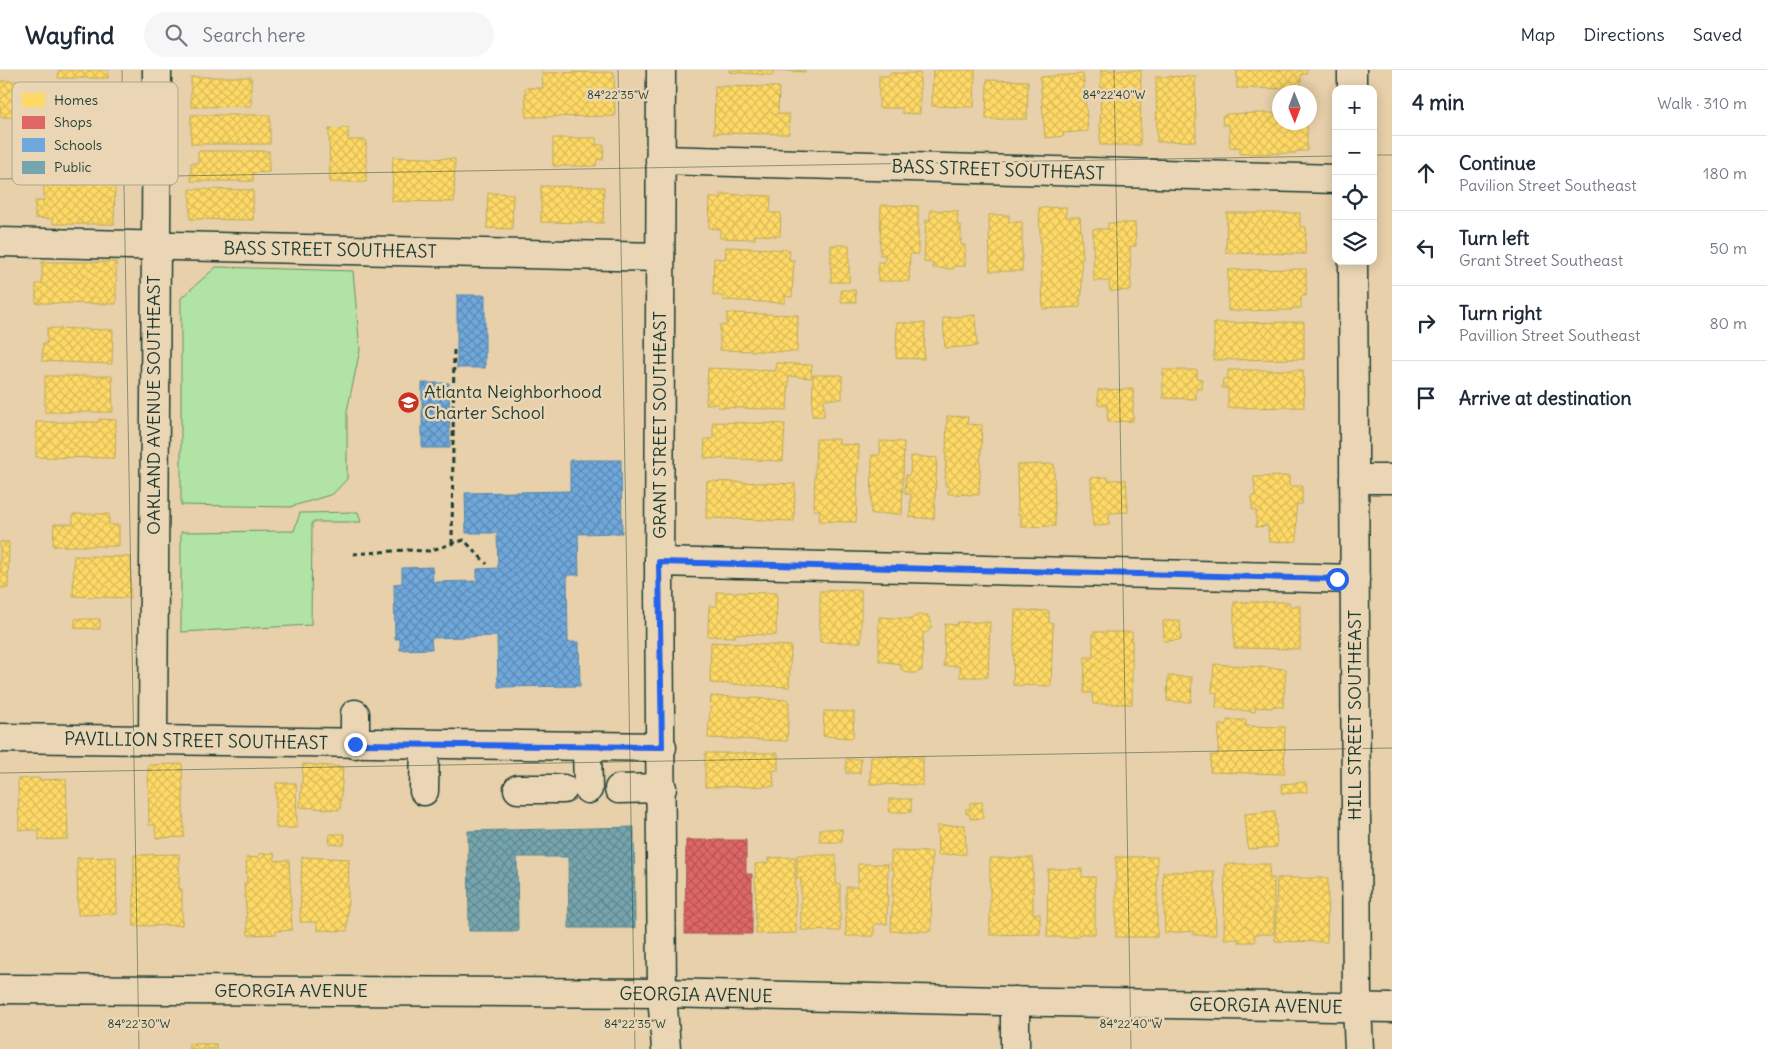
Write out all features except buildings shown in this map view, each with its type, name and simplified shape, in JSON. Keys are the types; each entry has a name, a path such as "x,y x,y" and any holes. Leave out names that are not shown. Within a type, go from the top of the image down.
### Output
{"street":[{"name":"GRANT STREET SOUTHEAST","path":"661,70 659,562 662,747 662,993 666,1049"},
{"path":"1352,70 1352,85"},
{"name":"BASS STREET SOUTHEAST","path":"660,160 1332,180"},
{"name":"OAKLAND AVENUE SOUTHEAST","path":"152,739 156,185"},
{"name":"BASS STREET SOUTHEAST","path":"0,242 660,257"},
{"name":"HILL STREET SOUTHEAST","path":"1353,265 1357,1007 1359,1049"},
{"path":"1354,479 1392,479"},
{"path":"659,562 1355,579"},
{"path":"354,714 355,744"},
{"name":"PAVILLION STREET SOUTHEAST","path":"0,738 662,747"},
{"path":"424,791 425,745"},
{"path":"518,789 576,789 586,747"},
{"path":"619,789 662,788"},
{"name":"GEORGIA AVENUE","path":"0,989 662,993 1392,1008"},
{"path":"1015,1001 1015,1049"}],"path":[{"path":"452,544 454,346"},
{"path":"353,554 406,550 429,551 464,540 487,564"}],"green space":[{"path":"216,267 353,271 360,350 347,411 347,479 333,494 290,507 181,505 181,298"},
{"path":"358,512 361,522 312,522 311,625 181,632 181,532 294,531 300,513"}],"place":[{"name":"Atlanta Neighborhood Charter School","path":"408,402"}],"route":[{"path":"355,744 662,747 659,562 1337,579"}]}
